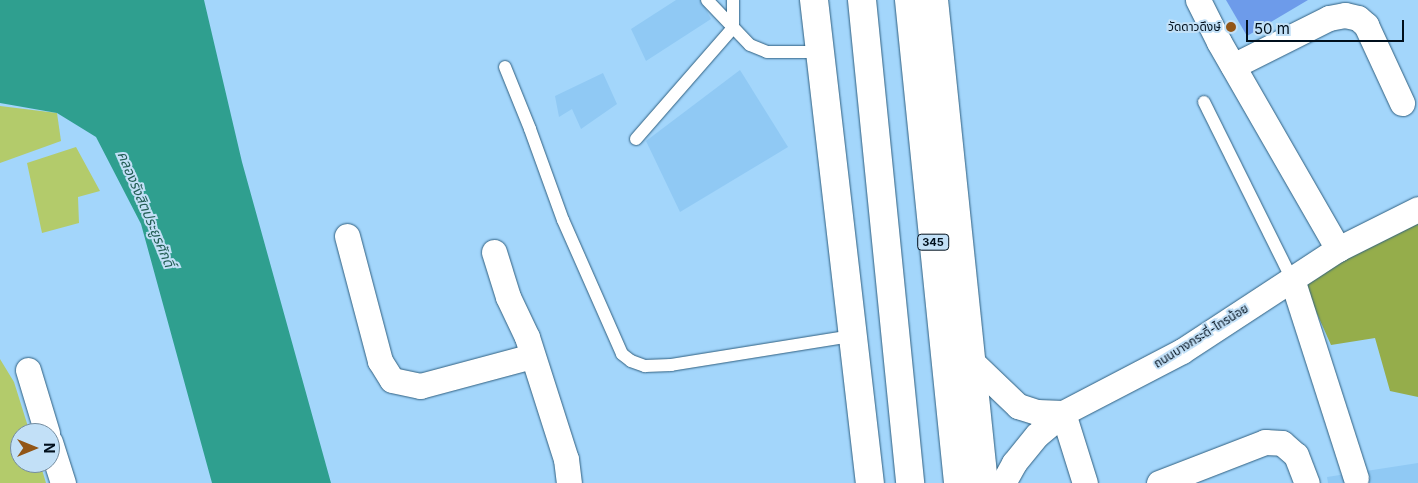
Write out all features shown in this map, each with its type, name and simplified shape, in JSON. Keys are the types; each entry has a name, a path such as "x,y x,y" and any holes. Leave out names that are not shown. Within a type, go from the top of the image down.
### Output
{"main road":[{"path":"814,0 870,483"},
{"path":"862,0 910,483"},
{"name":"345","path":"909,0 958,483"},
{"path":"934,0 984,483"}],"street":[{"path":"1198,0 1233,66 1338,249"},
{"path":"1233,66 1330,18 1345,14 1358,18 1366,25 1402,103"},
{"name":"ถนนบางกระดี่-ไทรน้อย","path":"1003,483 1014,463 1037,435 1063,413 1182,351 1338,249 1418,209"},
{"path":"347,236 380,361 392,380 420,386 532,356"},
{"path":"494,252 508,297 528,338 532,356 566,458 569,483"},
{"path":"1292,279 1356,478"},
{"path":"972,362 1018,406 1037,412 1063,413 1085,483"},
{"path":"28,370 44,423"},
{"path":"1159,483 1194,477 1264,442 1282,443 1296,456 1307,483"}],"lane":[{"path":"707,0 750,45 767,52 820,52"},
{"path":"636,139 733,28 733,0"},
{"path":"504,68 530,129 563,220 622,354 631,361 645,366 671,365 853,336"},
{"path":"1204,102 1292,279"}],"shaded area":[{"path":"676,0 701,0 711,19 646,61 631,29"},
{"path":"740,70 788,147 680,212 646,141"},
{"path":"603,73 617,104 581,129 572,109 559,117 555,96"},
{"path":"0,106 57,113 61,141 0,163"},
{"path":"76,147 100,191 78,197 79,223 42,233 27,163"},
{"path":"1418,215 1418,397 1390,391 1375,338 1331,345 1302,280"},
{"path":"0,359 14,382 27,423 10,423 10,473 43,473 46,483 0,483"},
{"path":"1418,463 1418,483 1328,483 1327,477"}],"water":[{"name":"คลองรังสิตประยูรศักดิ์","path":"0,0 204,0 242,162 331,483 212,483 141,224 96,137 57,113 0,103"}],"building":[{"path":"1226,0 1308,0 1247,36"}],"place":[{"name":"วัดดาวดึงษ์","path":"1231,27"}]}
